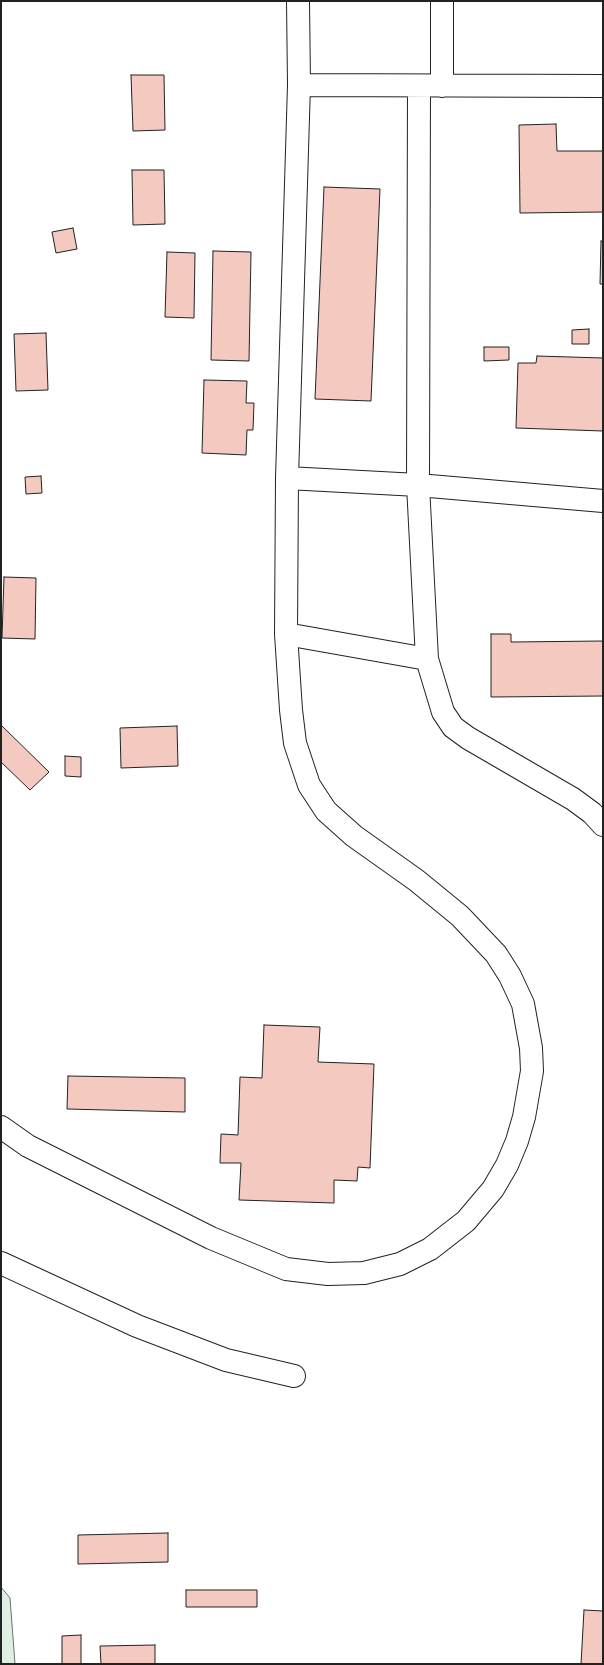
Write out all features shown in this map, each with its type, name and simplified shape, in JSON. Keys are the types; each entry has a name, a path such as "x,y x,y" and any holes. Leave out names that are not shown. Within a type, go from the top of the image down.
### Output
{"lane":[{"path":"1,1127 28,1146 211,1238 286,1269 328,1274 364,1273 400,1264 430,1249 466,1221 493,1189 507,1165 524,1117 532,1071 531,1048 523,1004 510,976 496,954 470,925 416,880 334,820 316,798 304,772 295,743 291,710 286,634 287,478 299,84 298,1"},
{"path":"442,1 442,86"},
{"path":"299,84 419,86 603,86"},
{"path":"419,86 418,485 428,659 442,712 453,727 468,738 573,800 603,824"},
{"path":"287,478 418,485 603,501"},
{"path":"286,634 428,659"},
{"path":"1,1263 137,1326 226,1360 294,1376"}],"green space":[{"path":"1,1587 10,1598 15,1664 1,1664"}],"building":[{"path":"131,75 164,75 165,130 133,131"},
{"path":"556,124 557,151 603,151 603,212 520,213 519,125"},
{"path":"132,170 164,170 165,224 133,225"},
{"path":"324,187 380,189 371,401 315,399"},
{"path":"73,228 77,249 56,253 52,232"},
{"path":"601,241 603,241 603,284 600,284"},
{"path":"213,251 251,252 249,361 211,360"},
{"path":"167,252 195,253 194,318 165,317"},
{"path":"589,329 589,344 572,344 572,330"},
{"path":"46,333 48,390 16,391 14,334"},
{"path":"484,347 509,347 509,360 484,361"},
{"path":"537,356 603,358 603,431 516,428 518,363 536,363"},
{"path":"204,380 247,381 246,403 254,403 253,430 247,430 246,455 202,453"},
{"path":"41,476 42,493 26,494 25,477"},
{"path":"4,577 36,578 35,639 2,638"},
{"path":"491,634 511,634 511,642 603,641 603,696 491,697"},
{"path":"1,725 49,772 30,790 1,762"},
{"path":"177,726 178,766 121,768 120,728"},
{"path":"65,756 81,757 81,777 65,776"},
{"path":"264,1025 320,1027 318,1062 374,1064 370,1168 358,1167 357,1181 334,1180 334,1203 239,1200 241,1163 220,1163 221,1134 238,1135 240,1077 262,1078"},
{"path":"68,1076 185,1078 185,1112 67,1109"},
{"path":"168,1533 168,1562 78,1564 78,1535"},
{"path":"186,1590 257,1590 257,1607 186,1607"},
{"path":"584,1610 603,1611 603,1664 581,1664"},
{"path":"81,1635 81,1664 62,1664 62,1636"},
{"path":"155,1645 155,1664 101,1664 100,1646"}]}
